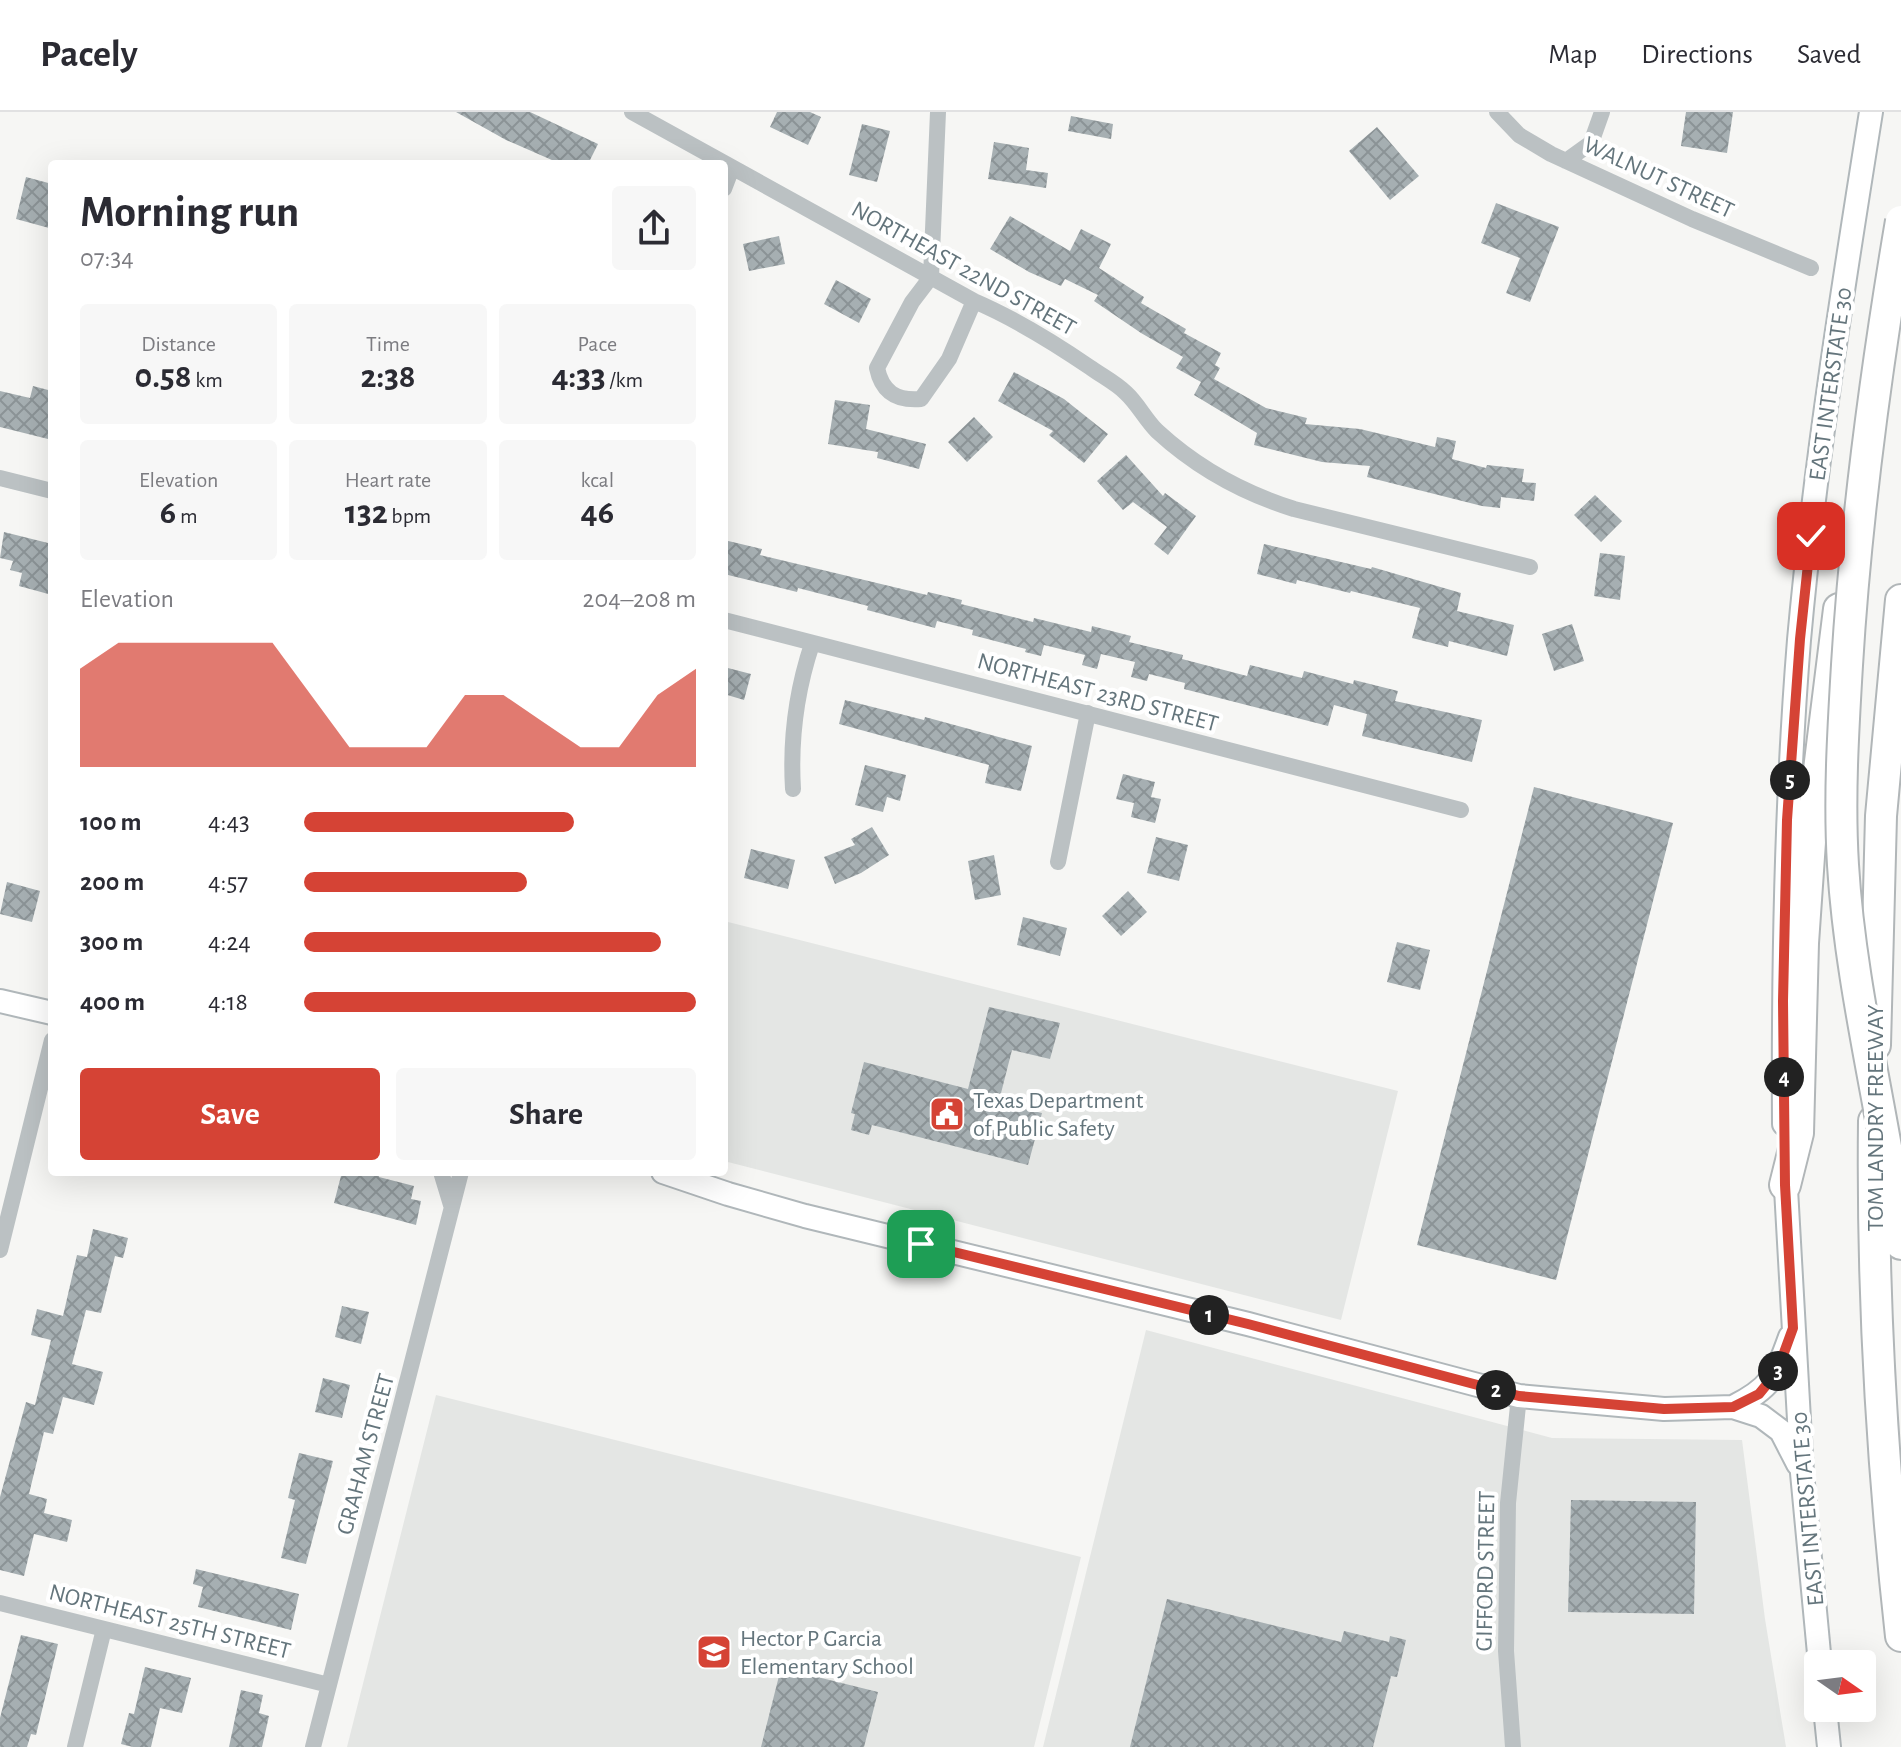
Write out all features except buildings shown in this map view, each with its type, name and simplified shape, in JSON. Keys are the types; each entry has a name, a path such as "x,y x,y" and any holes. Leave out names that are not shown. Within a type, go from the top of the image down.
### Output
{"highway":[{"path":"1901,221 1875,373 1862,475 1851,590 1841,812 1849,930 1901,1244"},
{"path":"1785,1185 1798,1133 1804,929 1810,842 1832,653 1901,289"},
{"name":"TOM LANDRY FREEWAY","path":"1901,600 1881,816 1873,1177 1877,1322 1901,1636"}],"main road":[{"name":"EAST INTERSTATE 30","path":"1819,1650 1802,1473 1785,1185 1783,1001 1787,820 1800,639 1822,434 1871,112"},
{"path":"0,1001 48,1012"},
{"path":"675,1176 805,1216 1248,1324 1519,1396 1664,1409 1733,1407 1761,1416 1781,1431 1802,1473"},
{"path":"1733,1407 1759,1394 1777,1372 1793,1328"},
{"path":"1826,1722 1829,1747"}],"street":[{"path":"938,112 931,277 912,302 877,368 880,382 888,393 909,400 921,399 949,359 974,301"},
{"name":"WALNUT STREET","path":"1497,112 1519,135 1566,161 1704,225 1811,268"},
{"path":"1566,161 1591,143 1602,112"},
{"name":"NORTHEAST 22ND STREET","path":"635,113 718,160"},
{"name":"NORTHEAST 22ND STREET","path":"728,166 974,301 1015,319 1126,393 1156,429 1195,462 1264,500 1530,567"},
{"path":"728,178 732,168"},
{"path":"0,478 48,490"},
{"name":"NORTHEAST 23RD STREET","path":"728,621 1461,810"},
{"path":"793,789 791,750 800,679 812,644"},
{"path":"1058,862 1088,713"},
{"path":"0,1250 48,1056"},
{"path":"442,1176 452,1209"},
{"name":"GRAHAM STREET","path":"313,1747 460,1176"},
{"name":"GIFFORD STREET","path":"1513,1747 1506,1651 1508,1503 1519,1396"},
{"name":"NORTHEAST 25TH STREET","path":"0,1603 329,1685"},
{"path":"75,1747 104,1629"}],"shaded area":[{"path":"728,922 1398,1091 1341,1320 728,1162"},
{"path":"1146,1330 1552,1438 1742,1440 1765,1619 1786,1747 1043,1747"},
{"name":"Hector P Garcia Elementary School","path":"436,1395 1081,1557 1034,1747 347,1747"}],"place":[{"name":"Texas Department of Public Safety","path":"947,1114"},
{"name":"Hector P Garcia Elementary School","path":"714,1652"}],"route":[{"path":"921,1244 1248,1324 1519,1396 1664,1409 1733,1407 1759,1394 1777,1372 1793,1328 1785,1185 1783,1001 1787,820 1811,536"}]}
